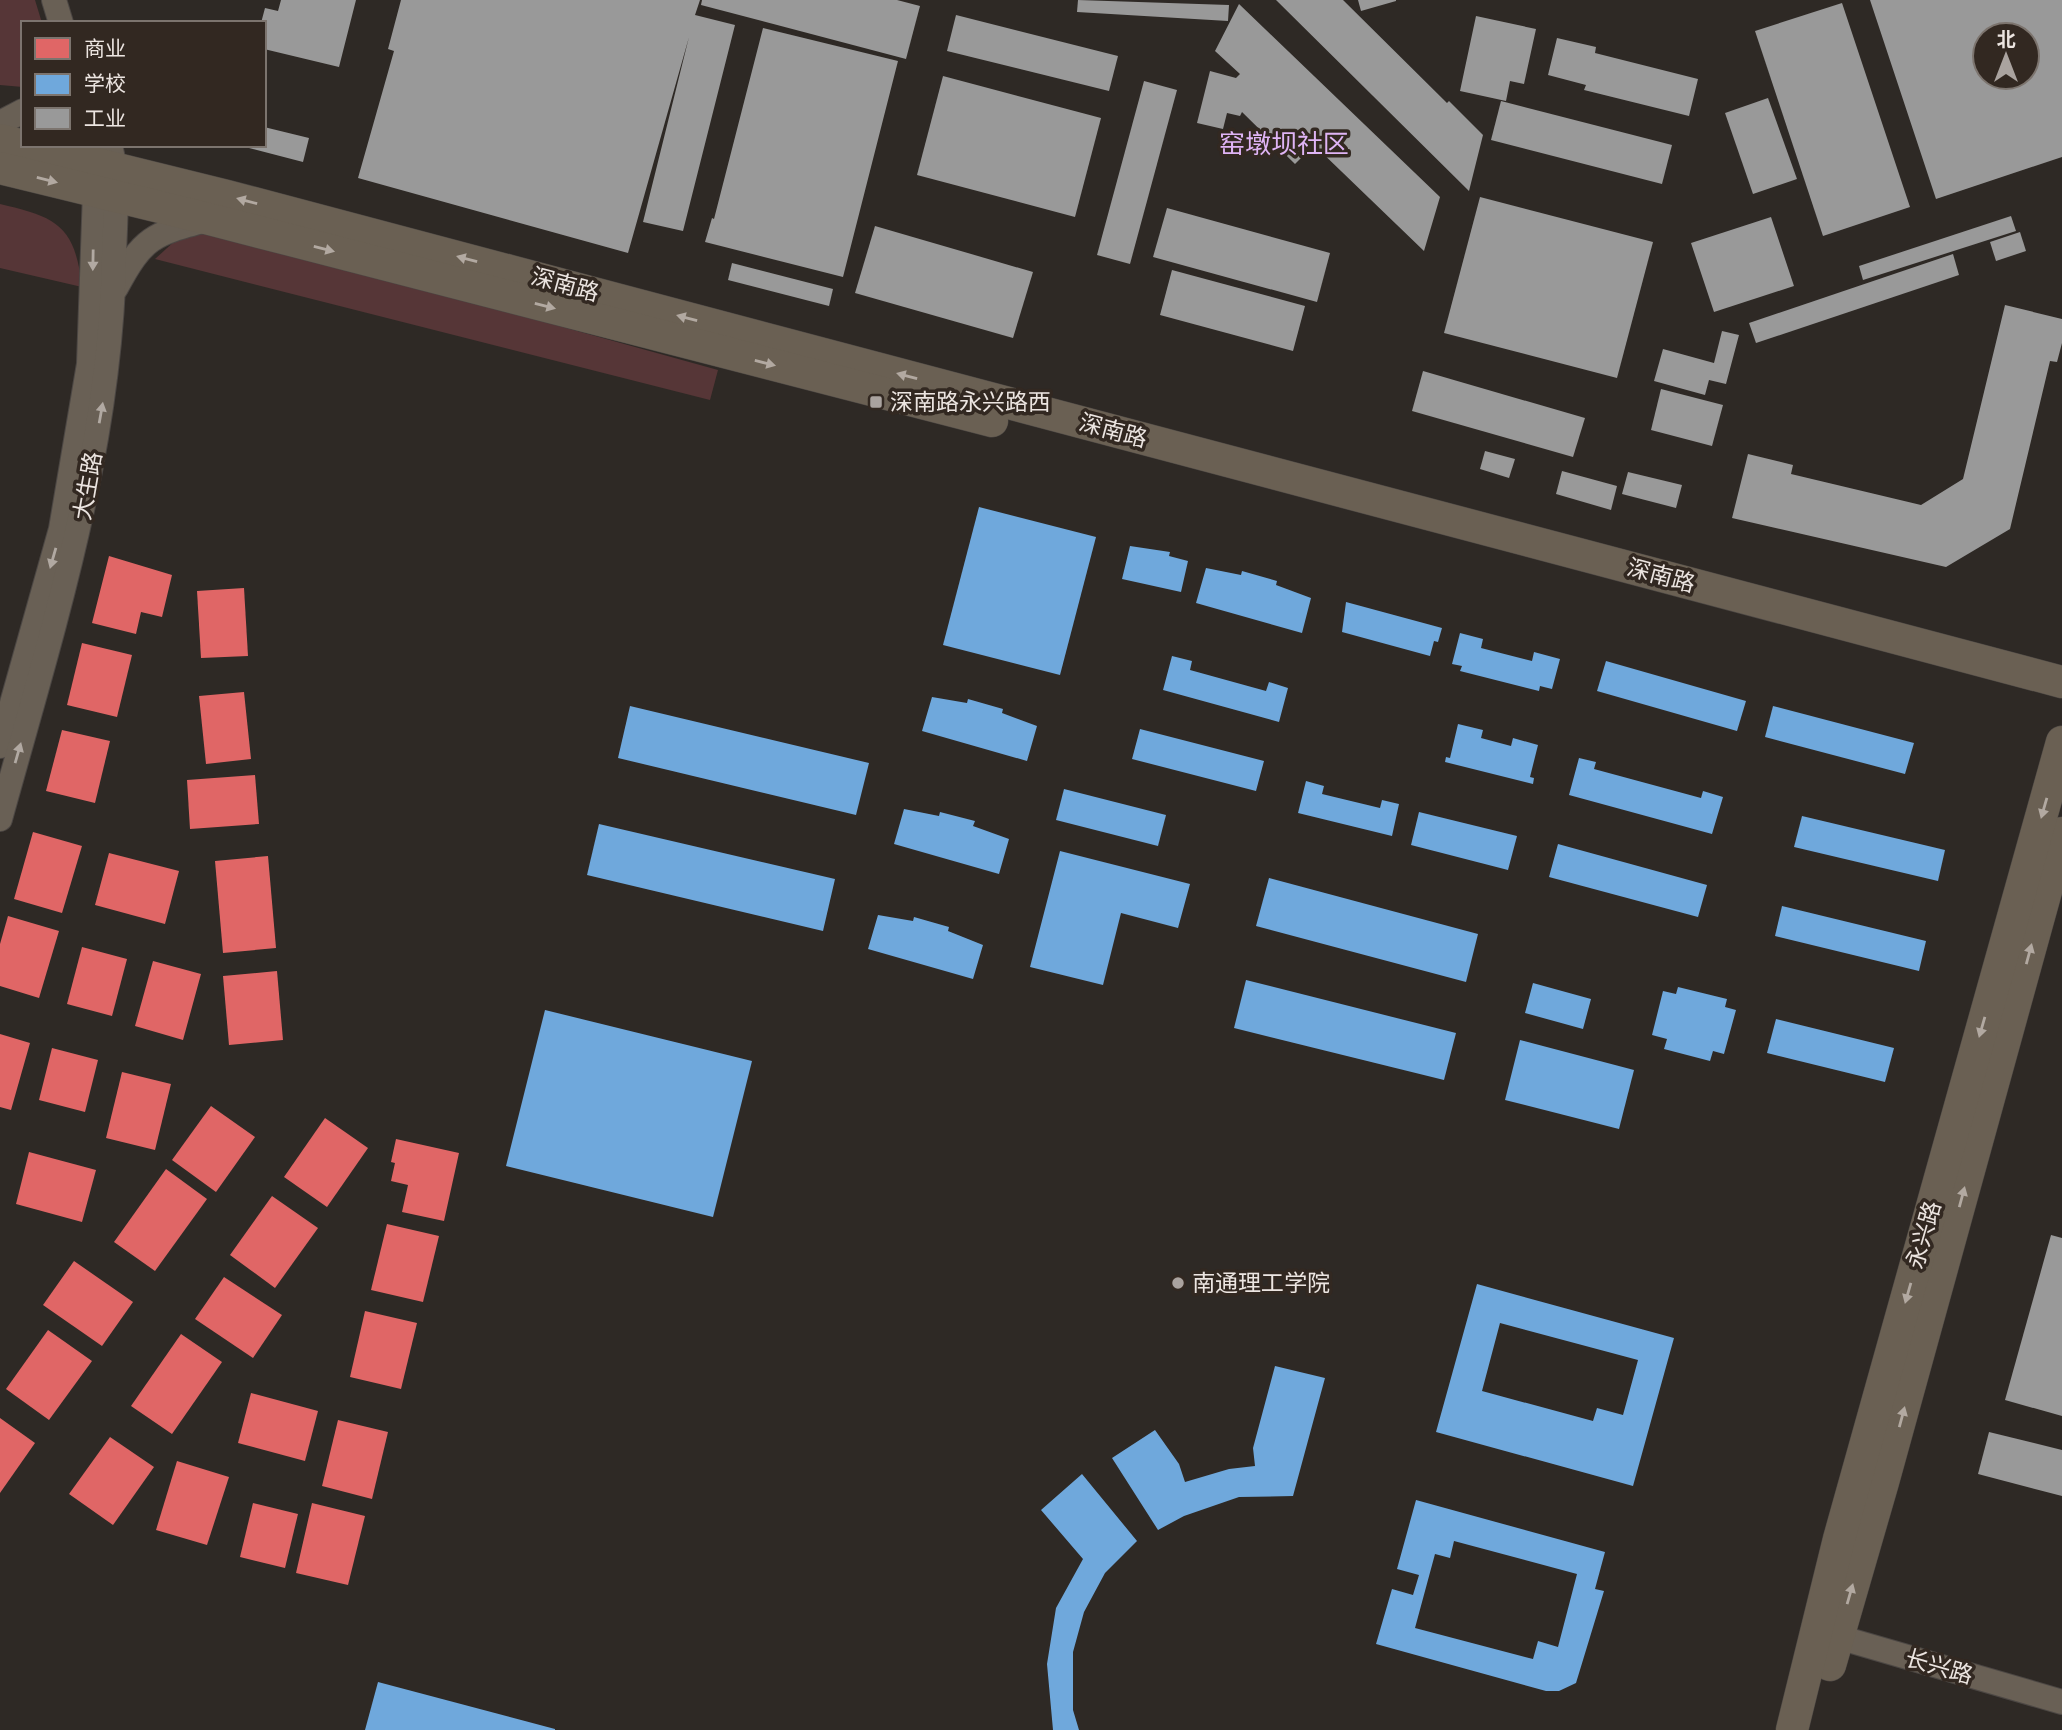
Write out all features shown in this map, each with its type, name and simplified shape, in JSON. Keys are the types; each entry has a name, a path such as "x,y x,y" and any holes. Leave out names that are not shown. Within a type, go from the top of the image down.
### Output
{"main road":[{"name":"深南路","path":"0,140 21,146"},
{"name":"深南路","path":"26,147 2062,682"},
{"name":"深南路","path":"0,169 103,168 209,219 2062,698"},
{"name":"永兴路","path":"1812,1730 1839,1539 2062,742"},
{"name":"永兴路","path":"1792,1730 1883,1482 2062,833"}],"street":[{"path":"54,0 60,21"},
{"path":"71,0 77,21"},
{"path":"0,122 21,112"},
{"name":"大生路","path":"0,819 80,532 109,369 114,291 103,168"},
{"name":"大生路","path":"0,746 61,529 89,364 103,168"},
{"path":"114,291 135,251 162,231 209,219"},
{"name":"长兴路","path":"1827,1634 2062,1702"}],"shaded area":[{"path":"0,0 35,0 41,21 21,21 21,87 0,85"},
{"path":"0,204 35,214 59,227 74,250 82,287 0,268"},
{"path":"203,231 220,232 718,370 710,400 155,259 177,239"}],"building: 商业":[{"path":"109,556 172,575 162,617 141,612 136,634 92,623"},
{"path":"244,588 248,656 201,658 197,591"},
{"path":"82,643 132,655 117,717 67,705"},
{"path":"244,692 251,759 206,764 199,696"},
{"path":"62,730 110,741 95,803 46,791"},
{"path":"255,775 259,824 190,829 187,780"},
{"path":"33,832 82,846 62,913 14,899"},
{"path":"109,853 179,871 165,924 95,905"},
{"path":"268,856 276,948 223,953 215,861"},
{"path":"8,916 59,931 39,998 0,986 0,944"},
{"path":"82,947 127,959 112,1016 67,1004"},
{"path":"153,961 201,974 183,1040 135,1026"},
{"path":"277,971 283,1040 229,1045 223,976"},
{"path":"0,1034 30,1043 11,1110 0,1107"},
{"path":"52,1048 98,1060 85,1112 39,1100"},
{"path":"122,1072 171,1084 155,1150 106,1138"},
{"path":"211,1106 255,1137 216,1192 172,1160"},
{"path":"325,1118 368,1148 327,1207 284,1177"},
{"path":"396,1139 459,1153 444,1221 402,1212 408,1185 391,1181 395,1163 391,1162"},
{"path":"29,1152 96,1170 82,1222 16,1204"},
{"path":"166,1169 207,1199 155,1271 114,1242"},
{"path":"272,1196 318,1228 275,1288 230,1255"},
{"path":"387,1224 439,1236 423,1302 371,1290"},
{"path":"74,1261 133,1302 102,1346 43,1305"},
{"path":"224,1277 282,1315 253,1358 195,1319"},
{"path":"365,1311 417,1323 401,1389 350,1377"},
{"path":"48,1330 92,1361 49,1420 6,1389"},
{"path":"181,1334 222,1362 172,1434 131,1406"},
{"path":"251,1393 318,1411 305,1461 238,1443"},
{"path":"0,1418 35,1443 0,1493"},
{"path":"338,1420 388,1432 372,1499 322,1486"},
{"path":"110,1437 154,1467 113,1525 69,1494"},
{"path":"177,1461 229,1477 207,1545 156,1530"},
{"path":"253,1503 298,1514 285,1568 240,1557"},
{"path":"312,1503 365,1516 348,1585 296,1573"}],"building: 学校":[{"path":"979,507 1096,537 1060,675 943,645"},
{"path":"1130,546 1170,552 1169,556 1188,561 1181,592 1122,579"},
{"path":"1206,568 1241,575 1242,571 1277,581 1276,585 1311,598 1302,633 1196,603"},
{"path":"1346,602 1442,628 1438,642 1434,641 1430,656 1342,632"},
{"path":"1460,633 1483,639 1481,648 1532,661 1534,652 1560,659 1552,689 1540,686 1539,691 1460,671 1462,666 1452,664"},
{"path":"1172,656 1192,661 1190,670 1266,691 1269,682 1288,688 1279,722 1163,690"},
{"path":"1606,661 1746,701 1737,731 1597,691"},
{"path":"932,697 967,703 968,699 1003,709 1002,713 1037,726 1027,761 922,731"},
{"path":"630,706 869,763 856,815 618,758"},
{"path":"1773,706 1914,743 1905,774 1765,737"},
{"path":"1458,724 1483,730 1481,738 1511,746 1513,738 1538,745 1530,777 1534,778 1533,784 1445,762 1446,757 1450,758"},
{"path":"1140,729 1264,761 1256,791 1132,759"},
{"path":"1579,758 1596,762 1594,769 1701,798 1703,791 1723,797 1712,834 1569,795"},
{"path":"1306,781 1324,786 1322,794 1380,808 1382,800 1399,804 1392,836 1298,813"},
{"path":"1064,789 1166,815 1158,846 1056,820"},
{"path":"904,809 939,816 940,812 975,821 973,826 1009,839 999,874 894,844"},
{"path":"1419,812 1517,836 1508,870 1411,845"},
{"path":"1802,816 1945,850 1938,881 1794,847"},
{"path":"599,824 835,879 823,931 587,875"},
{"path":"1558,844 1707,885 1698,917 1549,877"},
{"path":"1060,851 1190,884 1178,928 1121,913 1103,985 1030,967"},
{"path":"1269,878 1478,934 1466,982 1256,926"},
{"path":"1782,906 1926,941 1919,971 1775,936"},
{"path":"878,915 913,921 914,917 949,927 948,931 983,945 973,979 868,949"},
{"path":"1246,980 1456,1033 1444,1080 1234,1028"},
{"path":"1533,983 1591,999 1583,1029 1525,1013"},
{"path":"1678,987 1727,999 1725,1007 1736,1010 1724,1054 1713,1051 1710,1061 1664,1049 1667,1039 1652,1035 1663,991 1676,994"},
{"path":"545,1010 752,1061 713,1217 506,1166"},
{"path":"1776,1019 1894,1048 1885,1082 1767,1053"},
{"path":"1520,1040 1634,1070 1619,1129 1505,1100"},
{"path":"1477,1284 1674,1338 1633,1486 1436,1432","holes":["1500,1323 1638,1360 1623,1415 1597,1408 1593,1421 1482,1391"]},
{"path":"1275,1366 1325,1378 1293,1496 1239,1497 1184,1516 1158,1530 1112,1458 1155,1430 1179,1464 1185,1482 1229,1469 1255,1466 1253,1448"},
{"path":"1082,1474 1137,1541 1105,1573 1084,1612 1073,1652 1073,1710 1079,1730 1053,1730 1047,1664 1056,1608 1083,1559 1041,1510"},
{"path":"1416,1500 1605,1552 1595,1589 1604,1591 1576,1683 1559,1691 1546,1691 1376,1644 1392,1589 1413,1595 1419,1575 1397,1569","holes":["1454,1541 1577,1574 1558,1647 1538,1641 1533,1659 1415,1628 1435,1554 1450,1558"]},
{"path":"378,1682 555,1729 555,1730 365,1730"}],"building: 工业":[{"path":"281,0 356,0 339,67 266,49 266,21 262,21 265,8 278,11"},
{"path":"401,0 700,0 695,15 735,25 683,231 643,222 689,37 628,253 358,178 394,51 388,49"},
{"path":"702,0 897,0 920,6 906,59 701,5"},
{"path":"1078,0 1229,5 1228,21 1077,12"},
{"path":"1276,0 1343,0 1447,103 1449,101 1483,135 1469,191"},
{"path":"1358,0 1396,0 1396,1 1361,11"},
{"path":"1870,0 2062,0 2062,157 1936,199"},
{"path":"1842,3 1910,207 1823,236 1755,31"},
{"path":"1239,4 1440,197 1424,251 1314,145 1295,164 1242,112 1240,116 1227,113 1223,129 1197,123 1210,71 1236,78 1240,74 1215,51"},
{"path":"956,15 1118,56 1109,91 947,51"},
{"path":"1476,16 1536,29 1524,84 1510,81 1506,101 1460,91"},
{"path":"763,28 898,61 843,277 705,242 712,218 714,219"},
{"path":"1557,38 1596,47 1595,53 1698,79 1689,116 1584,90 1586,85 1548,75"},
{"path":"943,76 1101,118 1075,217 917,175"},
{"path":"1144,81 1177,90 1130,264 1097,255"},
{"path":"1768,98 1797,179 1753,194 1725,113"},
{"path":"1501,101 1672,145 1662,184 1491,140"},
{"path":"266,127 309,138 303,162 245,147 266,147"},
{"path":"1480,197 1653,242 1617,378 1444,333"},
{"path":"1167,208 1330,253 1317,302 1153,257"},
{"path":"2011,216 2016,231 1863,280 1859,266"},
{"path":"1771,217 1794,286 1714,312 1691,243"},
{"path":"875,226 1033,272 1013,338 855,293"},
{"path":"2020,232 2026,251 1996,261 1990,242"},
{"path":"1953,254 1959,275 1756,343 1749,323"},
{"path":"732,263 833,289 829,306 728,280"},
{"path":"1172,270 1305,306 1293,351 1160,315"},
{"path":"2005,305 2062,319 2062,343 2057,362 2050,361 2010,529 1946,567 1732,518 1748,454 1793,465 1791,474 1921,505 1963,479"},
{"path":"1722,331 1739,335 1726,384 1709,380 1705,395 1654,381 1663,349 1714,363"},
{"path":"1423,371 1585,418 1573,457 1412,411"},
{"path":"1661,389 1723,405 1712,446 1651,430"},
{"path":"1485,451 1515,459 1509,478 1480,469"},
{"path":"1562,471 1617,486 1611,510 1556,494"},
{"path":"1628,472 1682,485 1676,508 1622,494"},
{"path":"2051,1235 2062,1238 2062,1416 2005,1400"},
{"path":"1989,1432 2062,1450 2062,1496 1978,1474"}],"place":[{"name":"深南路永兴路西","path":"876,402"},
{"name":"南通理工学院","path":"1178,1283"}],"district":[{"name":"窑墩坝社区","path":"1284,144"}]}
